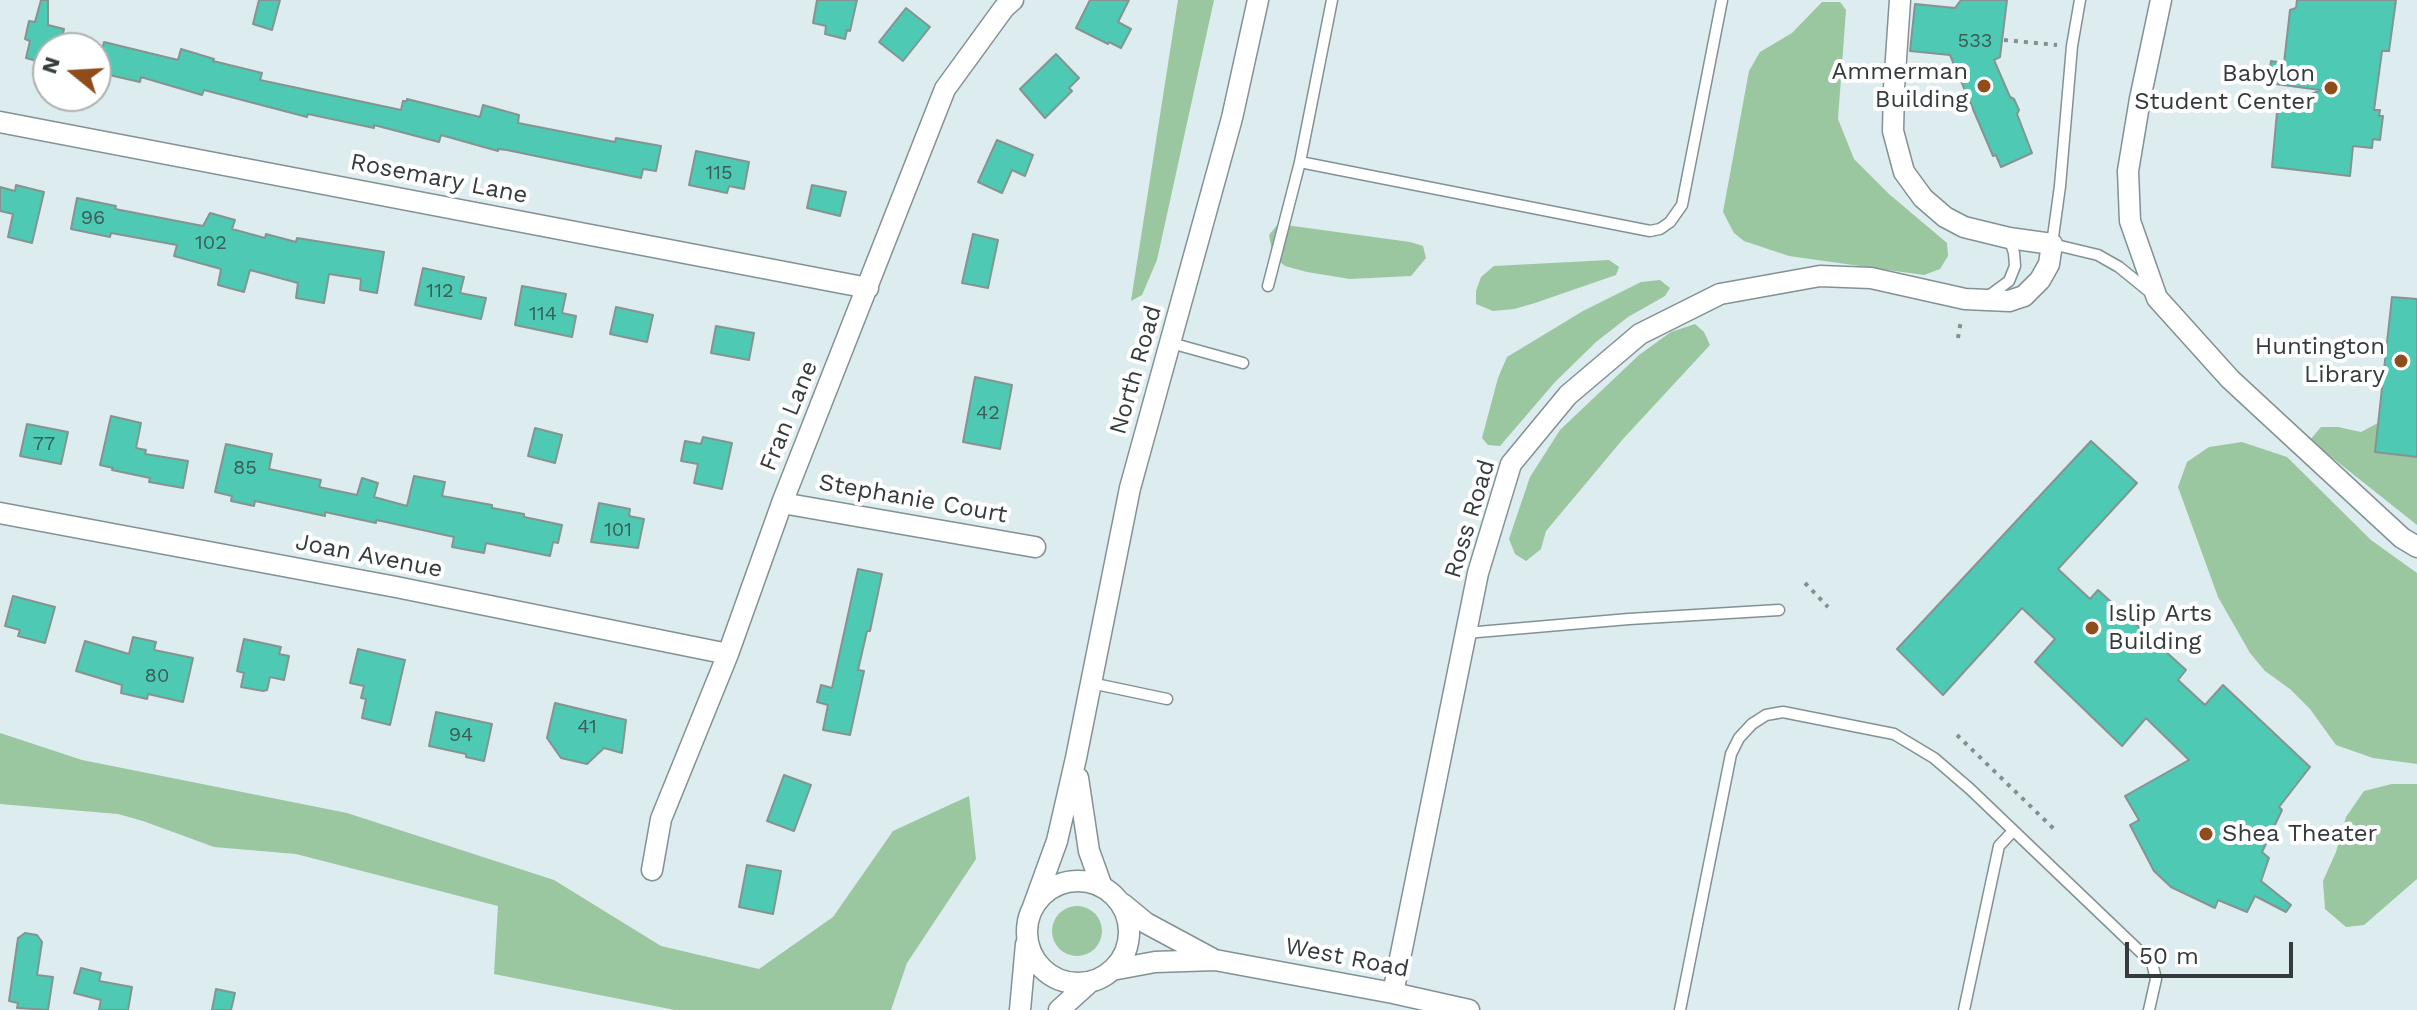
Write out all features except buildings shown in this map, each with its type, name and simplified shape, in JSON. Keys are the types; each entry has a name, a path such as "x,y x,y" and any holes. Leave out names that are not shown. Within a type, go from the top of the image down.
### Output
{"street":[{"name":"North Road","path":"1033,907 1057,841 1130,488 1232,118 1258,0"},
{"path":"1900,0 1893,131 1904,172 1923,198 1945,217 1964,227 2052,244"},
{"path":"2161,0 2128,171 2130,221 2157,298 2240,388 2402,538 2417,547"},
{"name":"Fran Lane","path":"652,870 661,819 728,654 782,503 945,89 1004,3"},
{"name":"Rosemary Lane","path":"0,122 868,288"},
{"name":"Ross Road","path":"1393,993 1478,573 1511,464 1568,395 1640,334 1720,294 1820,276 1871,278 1965,299 2009,301 2024,296 2040,280 2049,264 2052,244"},
{"name":"Stephanie Court","path":"782,503 1035,547"},
{"name":"Joan Avenue","path":"0,513 396,587 728,654"},
{"name":"North Road","path":"1076,758 1084,830 1102,887"},
{"path":"1020,1010 1027,924 1033,907 1043,894 1058,884 1075,880 1093,882 1108,890 1120,902 1128,918 1130,936 1125,953 1112,970 1090,982 1059,1010"},
{"name":"West Road","path":"1120,902 1146,923 1215,960"},
{"path":"1027,936 1031,953 1050,976 1063,982 1090,982"},
{"name":"West Road","path":"1112,970 1155,962 1215,960 1469,1010"}],"lane":[{"path":"1268,286 1300,162 1332,0"},
{"path":"1300,162 1650,231 1660,229 1670,222 1682,205 1722,0"},
{"path":"2080,0 2072,46 2052,244 2098,255 2119,267 2157,298"},
{"path":"1983,300 2009,281 2015,266 2009,238"},
{"path":"1171,343 1243,363"},
{"path":"1466,633 1779,610"},
{"path":"1091,683 1167,699"},
{"path":"1680,1010 1731,754 1739,738 1752,724 1766,715 1783,712 1894,734 1934,758 2152,963 2156,979 2149,1010"},
{"path":"1964,1010 1999,846 2013,831"}],"path":[{"path":"2004,40 2058,45"},
{"path":"1958,338 1963,310"},
{"path":"1805,583 1828,607"},
{"path":"1957,735 2055,830"}],"green space":[{"path":"1178,0 1214,0 1157,260 1142,295 1131,301"},
{"path":"1822,2 1840,2 1846,10 1838,119 1854,159 1889,194 1947,243 1948,256 1940,269 1924,275 1789,256 1744,241 1734,233 1723,212 1749,71 1760,52 1792,33"},
{"path":"1278,224 1410,242 1423,246 1426,258 1411,276 1350,279 1307,272 1285,266 1273,256 1269,235"},
{"path":"1609,260 1619,267 1616,275 1535,303 1493,311 1476,304 1481,277 1494,266"},
{"path":"1660,280 1670,288 1665,296 1628,317 1596,342 1555,382 1500,446 1488,445 1482,438 1498,378 1507,357 1583,311 1641,282"},
{"path":"1695,324 1704,332 1710,345 1623,439 1546,531 1541,549 1526,561 1515,554 1509,539 1530,477 1560,430 1639,355 1671,332"},
{"path":"2378,423 2375,452 2417,457 2417,525 2310,440 2321,427 2361,432"},
{"path":"2242,442 2287,457 2371,540 2417,573 2417,764 2373,758 2336,745 2310,709 2265,671 2250,653 2218,597 2178,487 2187,462 2209,447"},
{"path":"0,733 82,760 347,813 554,880 661,946 759,969 833,917 893,831 969,796 976,859 907,963 891,1010 675,1010 494,974 498,906 296,854 214,847 118,814 0,804"},
{"path":"2392,784 2417,784 2417,879 2364,925 2346,927 2325,909 2323,881 2336,852 2346,817 2364,791"},
{"path":"1077,906 1095,913 1102,931 1095,949 1077,956 1059,949 1052,931 1059,913"}],"place":[{"name":"Ammerman Building","path":"1984,86"},
{"name":"Babylon Student Center","path":"2331,88"},
{"name":"Huntington Library","path":"2401,361"},
{"name":"Islip Arts Building","path":"2092,628"},
{"name":"Shea Theater","path":"2206,834"}]}
